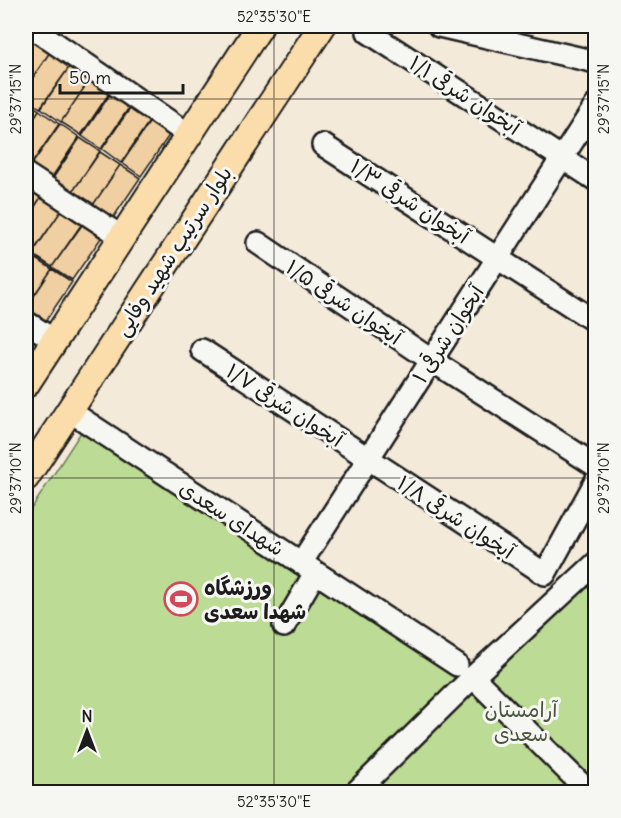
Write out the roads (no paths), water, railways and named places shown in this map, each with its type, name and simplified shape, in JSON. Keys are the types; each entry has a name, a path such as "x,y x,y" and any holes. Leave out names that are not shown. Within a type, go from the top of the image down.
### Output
{"main road":[{"path":"26,384 260,26"},
{"name":"بلوار سرتیپ شهید وفایی","path":"26,477 322,26"}],"street":[{"path":"30,26 189,135"},
{"path":"439,26 596,62"},
{"name":"آبخوان شرقی ۱/۱","path":"368,32 596,180"},
{"name":"آبخوان شرقی ۱","path":"284,626 308,568 368,459 596,105"},
{"name":"آبخوان شرقی ۱/۳","path":"323,145 596,322"},
{"path":"26,174 122,237"},
{"name":"آبخوان شرقی ۱/۵","path":"258,243 431,360 596,466"},
{"path":"26,321 54,340"},
{"name":"آبخوان شرقی ۱/۷","path":"202,350 368,459"},
{"name":"شهدای سعدی","path":"68,410 465,671 589,792"},
{"name":"آبخوان شرقی ۱/۸","path":"368,459 544,574 596,481"},
{"path":"356,792 465,671 596,563"}],"place":[{"name":"ورزشگاه شهدا سعدی","path":"181,599"}],"park label":[{"name":"آرامستان سعدی","path":"521,721"}]}
